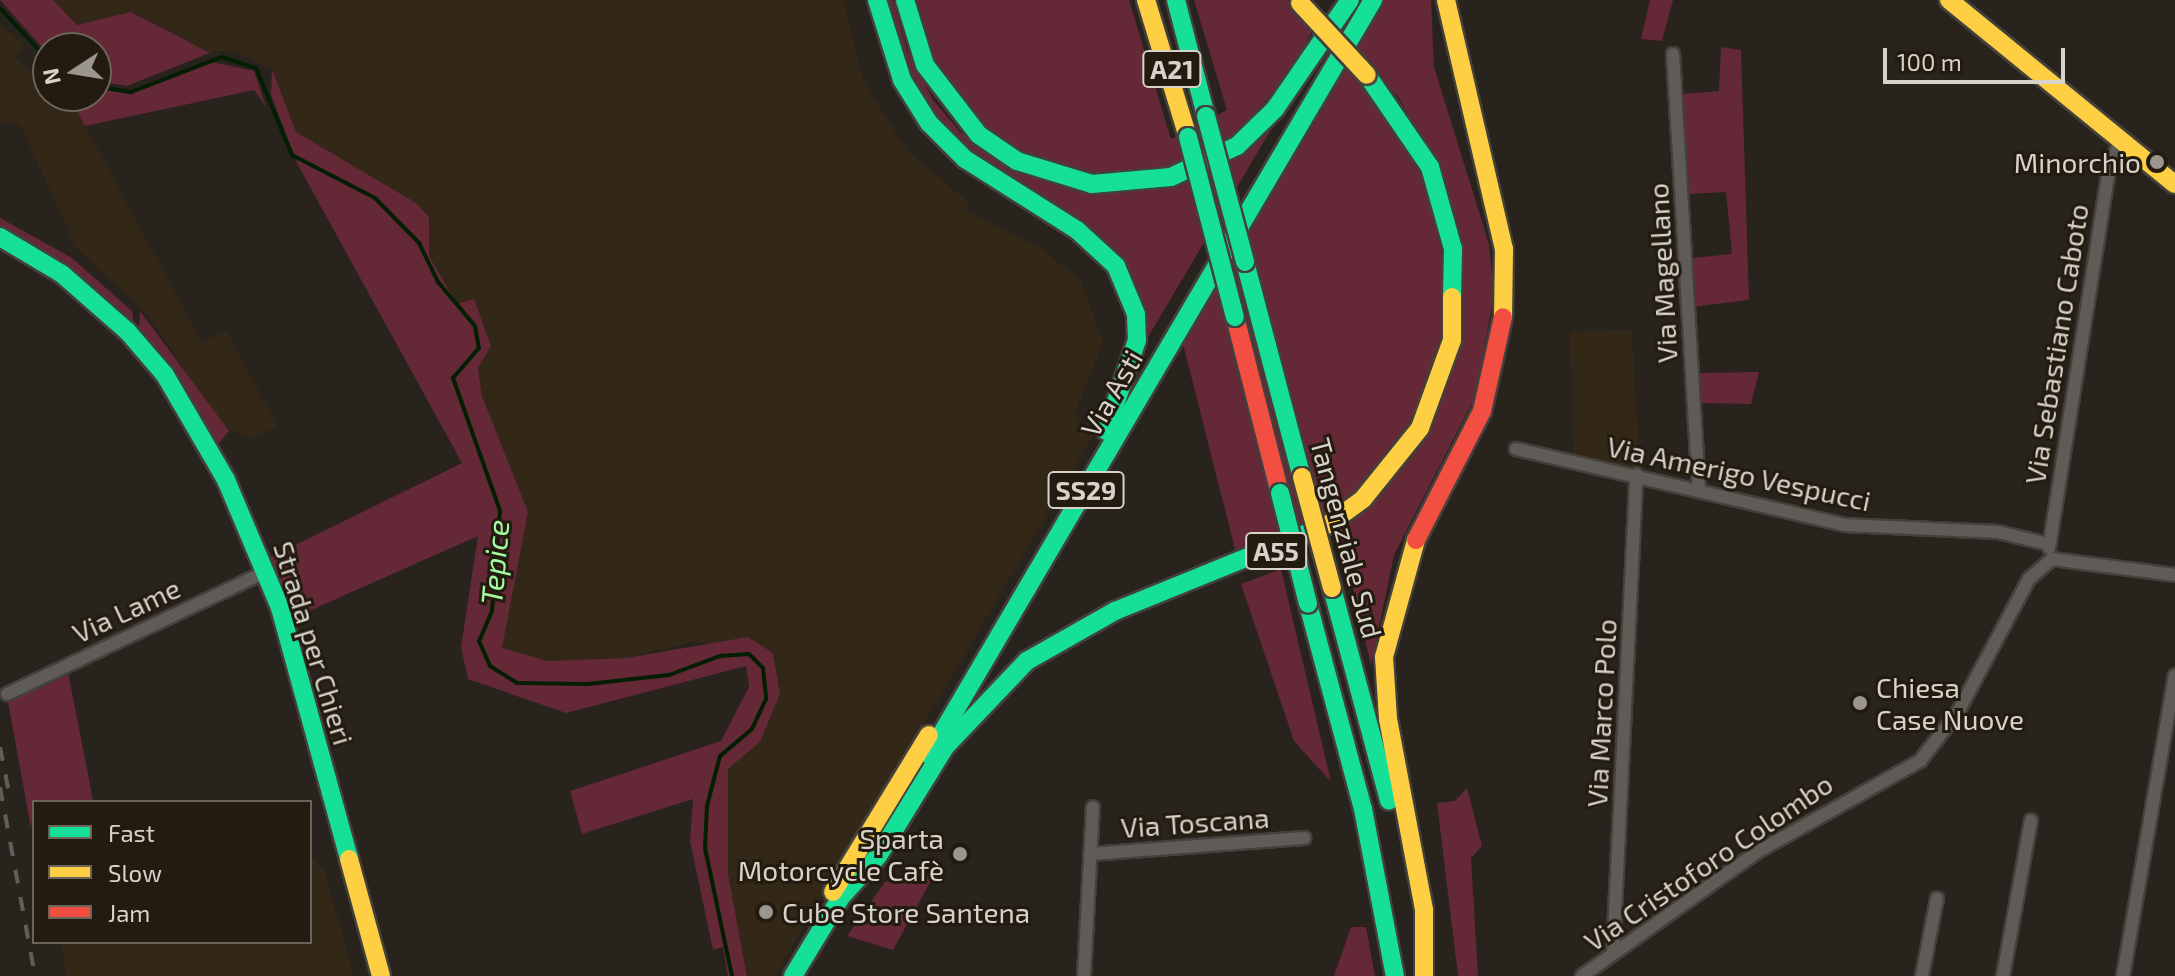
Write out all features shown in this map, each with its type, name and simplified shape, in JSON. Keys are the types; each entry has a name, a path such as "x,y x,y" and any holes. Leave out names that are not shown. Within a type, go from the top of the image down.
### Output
{"main road":[{"path":"877,0 902,80 929,123 965,159 1077,230 1123,279 1137,340 1106,431"},
{"path":"905,0 925,65 979,135 1053,176 1134,184 1209,163 1264,125 1350,0"},
{"name":"A55","path":"1146,0 1188,137"},
{"name":"A21","path":"1155,0 1188,137"},
{"name":"Tangenziale Sud","path":"1176,0 1389,802 1424,976"},
{"name":"Via Asti","path":"782,976 1359,0"},
{"name":"Via Asti","path":"793,976 1373,0"},
{"path":"1424,976 1424,910 1388,719 1384,657 1407,557 1482,411 1505,310 1504,249 1446,0"},
{"path":"1949,0 2121,139 2173,177"},
{"name":"A55","path":"841,897 878,856 945,747 1027,661 1115,611 1313,535 1363,499 1420,428 1452,340 1453,249 1430,167 1367,75 1299,1"},
{"name":"Tangenziale Sud","path":"1188,137 1363,809 1395,976"},
{"name":"Strada per Chieri","path":"0,237 99,303 165,375 226,480 267,571 380,973"}],"street":[{"name":"Via Magellano","path":"1673,54 1699,489"},
{"name":"Via Sebastiano Caboto","path":"2052,559 2048,544 2110,164 2121,139"},
{"name":"Via Amerigo Vespucci","path":"1516,449 1845,525 1998,532 2048,544"},
{"name":"Via Marco Polo","path":"1613,953 1636,475"},
{"name":"Via Cristoforo Colombo","path":"1582,976 1757,852 1920,761 1958,712 2029,579 2052,559"},
{"path":"2052,559 2175,575"},
{"name":"Via Lame","path":"7,694 267,571"},
{"path":"2123,976 2175,675"},
{"path":"1084,976 1093,807"},
{"path":"2003,976 2031,821"},
{"name":"Via Toscana","path":"1090,854 1304,838"},
{"path":"1922,976 1937,898"}],"shaded area":[{"path":"0,0 53,0 77,25 131,12 210,53 127,86 112,84 112,32 32,32 32,36"},
{"path":"53,0 844,0 863,80 908,152 969,202 966,210 1041,248 1081,280 1103,343 1075,413 1080,428 1094,435 775,976 747,976 728,874 728,769 760,742 780,694 773,653 694,642 626,658 547,661 501,648 528,512 482,396 478,368 490,345 474,300 457,304 429,256 429,217 296,132 272,69 230,50 210,53 131,12 77,25"},
{"path":"884,0 893,0 907,49 933,100 961,133 1001,162 1144,188 1272,128 1148,337 1126,264 959,144 926,107 896,47"},
{"path":"912,0 1129,0 1171,139 1227,110 1194,0 1287,0 1314,28 1289,74 1235,135 1175,167 1111,176 1043,164 996,139 930,58"},
{"path":"1383,0 1431,0 1434,67 1489,244 1494,294 1476,395 1394,555 1371,665 1339,529 1390,483 1460,323 1429,152 1399,98 1355,48"},
{"path":"1650,0 1673,0 1662,41 1641,39"},
{"path":"0,25 25,45 14,57 32,73 32,112 78,112 202,342 227,331 277,426 249,439 222,426 149,317 75,246 20,124 0,121"},
{"path":"1721,47 1741,50 1749,300 1691,307 1692,258 1732,254 1726,192 1689,194 1683,94 1719,91"},
{"path":"212,62 254,71 266,107 254,90 85,126 78,112 112,112 112,91 131,94"},
{"path":"1344,65 1371,91 1427,180 1450,293 1433,380 1389,459 1333,513 1237,557 1182,340"},
{"path":"272,69 296,132 416,203 429,217 429,256 457,304 474,299 491,346 478,368 482,396 528,512 502,648 547,661 626,658 748,637 773,653 780,694 760,742 728,769 728,874 747,976 728,976 723,947 713,950 690,841 693,799 582,834 570,791 721,741 749,687 746,666 566,713 468,679 461,647 478,536 291,619 269,558 462,463 298,165 271,95"},
{"path":"0,218 72,258 132,311 134,324 72,268 0,226"},
{"path":"140,311 229,431 218,444 167,361 139,330"},
{"path":"1632,330 1640,470 1573,454 1570,331"},
{"path":"1759,372 1751,404 1696,403 1695,373"},
{"path":"1281,569 1331,782 1294,741 1241,584"},
{"path":"68,672 93,800 32,800 31,828 8,702"},
{"path":"1467,788 1482,846 1471,858 1478,976 1458,976 1437,803 1455,801"},
{"path":"312,858 325,872 354,976 67,976 60,944 312,944"},
{"path":"934,875 893,950 847,936 885,882"},
{"path":"1351,927 1366,927 1375,976 1334,976"}],"waterway":[{"name":"Tepice","path":"0,8 32,43"},
{"name":"Tepice","path":"112,89 131,92 222,57 256,68 292,155 375,198 419,243 438,282 475,326 479,348 453,378 500,511 492,611 479,641 490,666 517,683 588,684 669,675 720,656 749,654 763,668 766,699 752,729 720,756 707,806 705,848 732,976"}],"railway":[{"path":"0,747 10,798"},
{"path":"0,787 35,976"}],"traffic: fast":[{"path":"877,0 902,80 929,123 965,159 1077,230 1116,266 1136,314 1137,340 1106,431"},
{"path":"905,0 925,65 979,135 1017,161 1092,184 1171,177 1237,146 1275,109 1350,0"},
{"path":"1176,0 1206,116"},
{"path":"929,755 1373,0"},
{"path":"1367,75 1430,167 1453,249 1452,297"},
{"path":"1206,116 1245,262"},
{"path":"1188,137 1235,317"},
{"path":"0,237 62,274 128,332 165,375 226,480 280,608 349,859"},
{"path":"1245,262 1302,477"},
{"path":"1280,493 1308,604"},
{"path":"841,897 878,856 945,747 1027,661 1115,611 1329,524"},
{"path":"1332,588 1389,801"},
{"path":"1308,604 1363,809 1395,976"},
{"path":"793,976 849,884"}],"traffic: slow":[{"path":"1146,0 1188,137"},
{"path":"1446,0 1504,249 1503,317"},
{"path":"1949,0 2175,184"},
{"path":"1300,3 1367,75"},
{"path":"1329,524 1363,499 1420,428 1452,340 1452,297"},
{"path":"1302,477 1332,588"},
{"path":"1416,540 1384,657 1388,719 1424,910 1424,976"},
{"path":"833,892 929,735"},
{"path":"349,859 381,976"}],"traffic: jam":[{"path":"1235,317 1280,493"},
{"path":"1416,540 1482,411 1503,317"}],"place":[{"name":"Minorchio","path":"2157,162"},
{"name":"Chiesa Case Nuove","path":"1860,703"},
{"name":"Sparta Motorcycle Cafè","path":"960,854"},
{"name":"Cube Store Santena","path":"766,912"}]}
